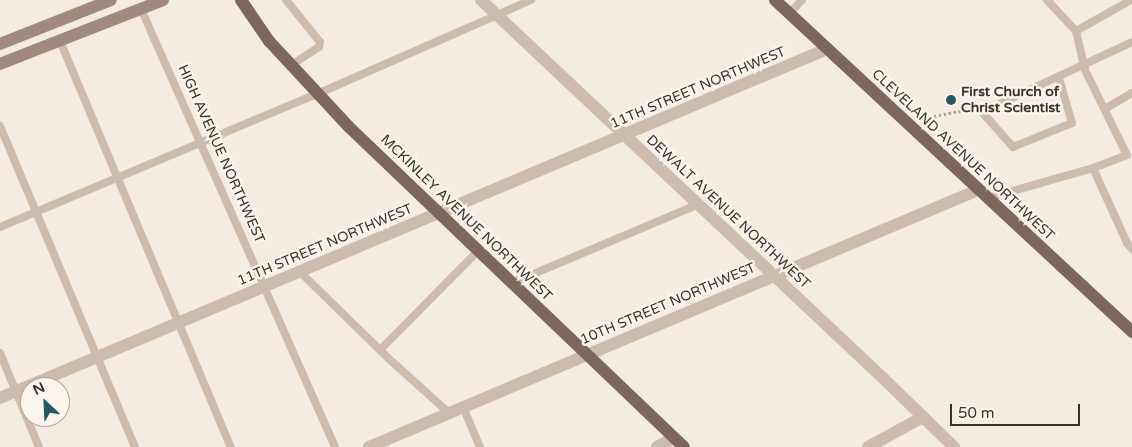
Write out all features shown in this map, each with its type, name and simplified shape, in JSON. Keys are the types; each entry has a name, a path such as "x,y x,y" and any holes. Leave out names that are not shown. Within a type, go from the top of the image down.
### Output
{"main road":[{"path":"0,64 164,0"},
{"name":"CLEVELAND AVENUE NORTHWEST","path":"775,0 1132,332"},
{"path":"0,44 104,1"},
{"name":"MCKINLEY AVENUE NORTHWEST","path":"244,1 269,42 317,94 439,214 679,443"}],"street":[{"name":"DEWALT AVENUE NORTHWEST","path":"481,0 954,447"},
{"name":"11TH STREET NORTHWEST","path":"0,398 827,49"},
{"name":"10TH STREET NORTHWEST","path":"369,447 774,275 983,194"},
{"path":"868,447 923,417"},
{"path":"657,447 679,443"}],"lane":[{"path":"286,0 320,42 319,47 290,66"},
{"path":"0,227 317,94 531,0"},
{"path":"789,14 802,0"},
{"path":"983,194 1093,168 1130,153 1105,109 1084,66 1076,31 1047,0"},
{"path":"1076,31 1131,0"},
{"name":"HIGH AVENUE NORTHWEST","path":"141,9 335,447"},
{"path":"60,41 231,447"},
{"path":"1059,78 1072,123 1014,148 982,112 1059,78 1132,42"},
{"path":"1105,109 1132,93"},
{"path":"0,126 135,447"},
{"path":"1093,168 1127,243 1132,248"},
{"path":"512,283 699,204"},
{"path":"380,350 478,251"},
{"path":"299,271 380,350 449,413"},
{"path":"0,353 39,447"},
{"path":"463,407 480,447"}],"path":[{"path":"911,127 926,116 965,110 982,112"}],"place":[{"name":"First Church of Christ Scientist","path":"951,100"}]}
